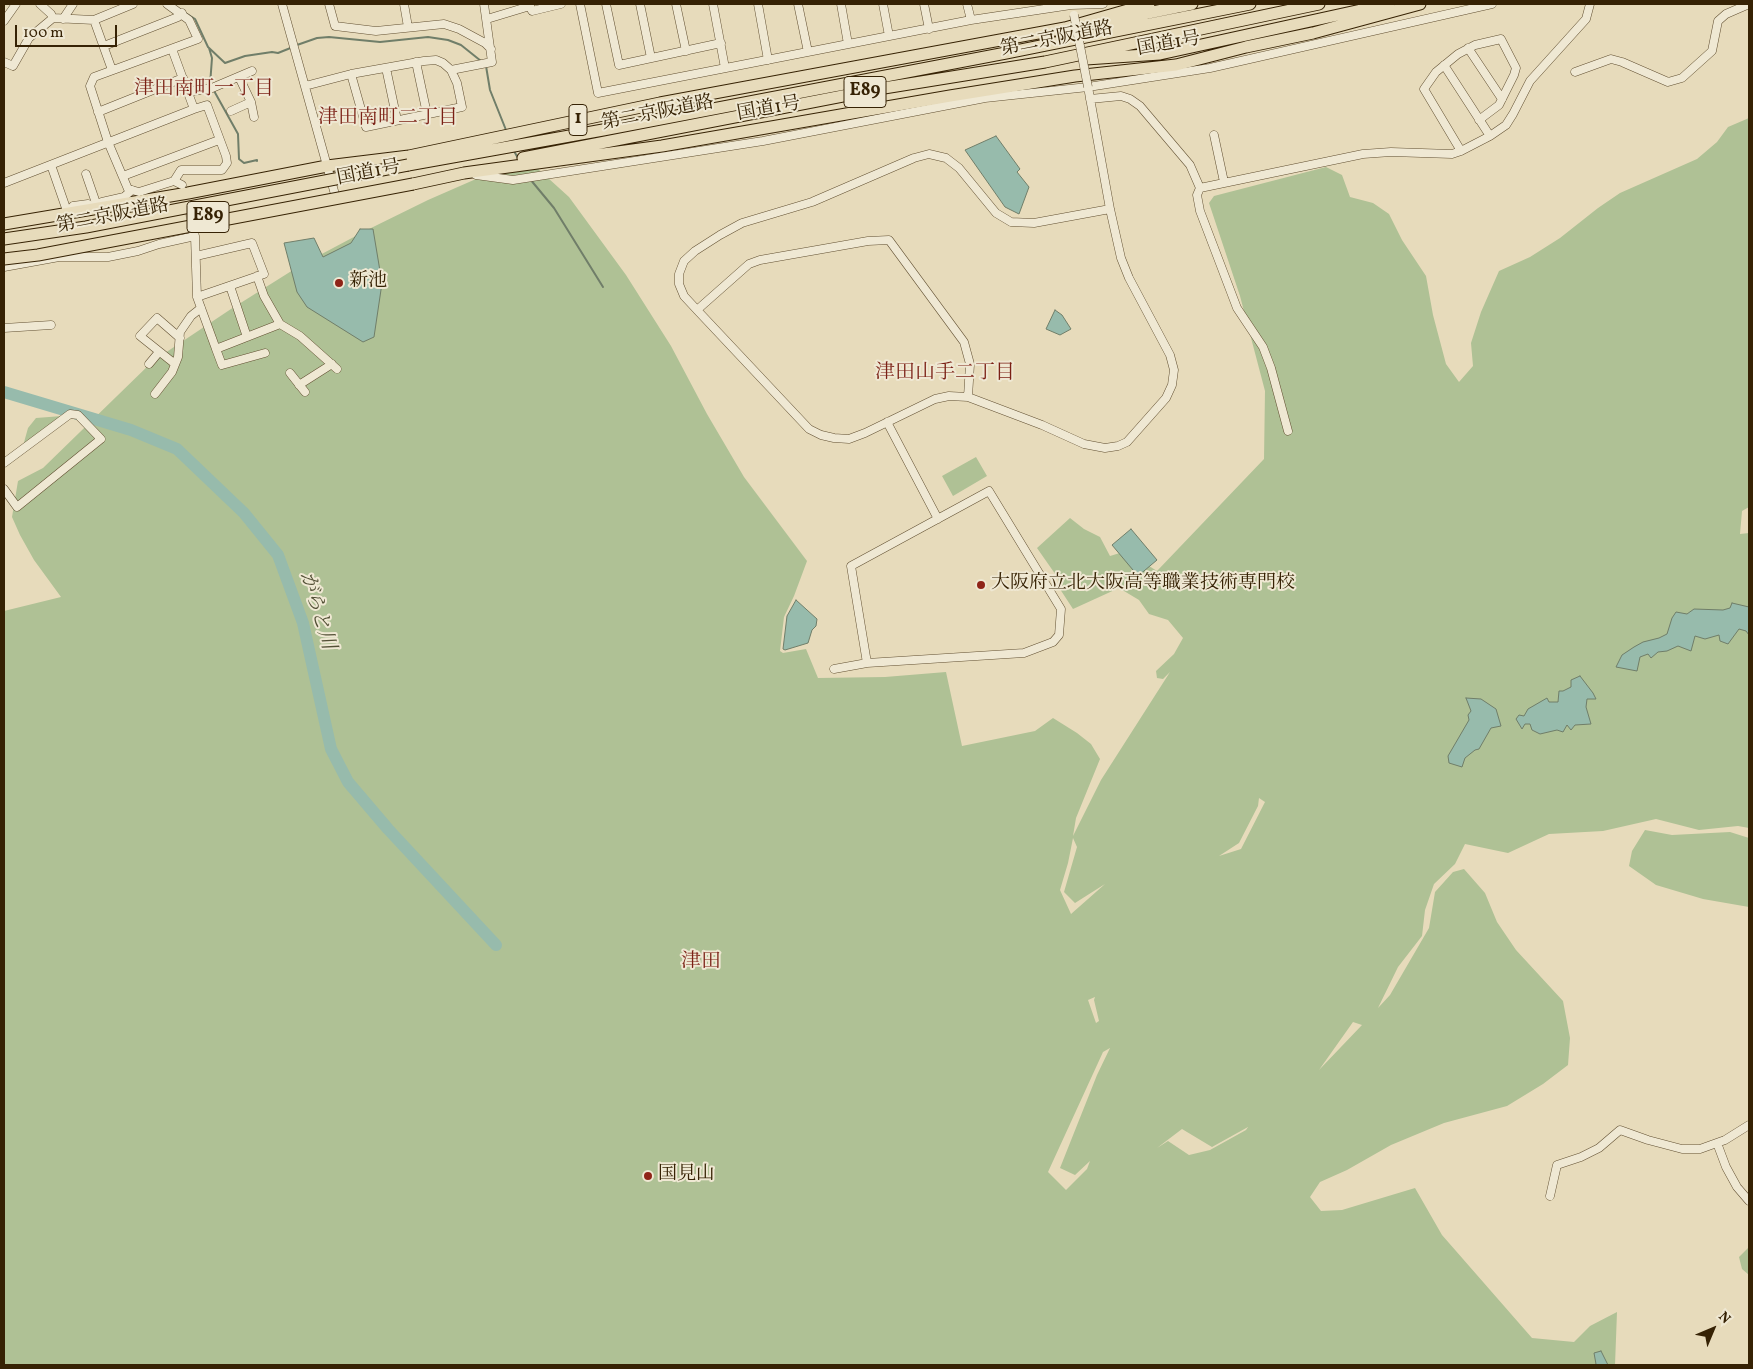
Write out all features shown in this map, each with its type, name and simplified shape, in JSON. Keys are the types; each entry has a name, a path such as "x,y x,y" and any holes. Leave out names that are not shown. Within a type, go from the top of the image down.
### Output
{"highway":[{"name":"国道1号","path":"4,222 188,193 327,166 409,156 670,102 1065,28 1149,4"},
{"path":"1030,48 1148,13 1192,4"},
{"name":"第二京阪道路","path":"4,239 86,227 408,165 612,129 1250,4"},
{"name":"第二京阪道路","path":"4,254 89,241 412,181 884,88 1045,62 1319,4"},
{"name":"国道1号","path":"4,259 38,255 336,198 412,181 662,146 1075,76 1176,65 1246,47 1313,33 1420,4"},
{"path":"1045,62 1160,54 1370,8 1404,8"}],"street":[{"path":"4,21 16,4"},
{"path":"40,4 53,18"},
{"path":"62,19 73,4"},
{"path":"4,62 13,66 30,38 53,18 94,20 133,4"},
{"path":"4,183 51,165 108,142 194,108 207,105 226,156 227,163 222,170 181,170 178,183 139,192 128,189 108,142 98,112 90,86 94,77 198,39 189,20 182,13 167,4"},
{"path":"282,4 336,198"},
{"path":"329,4 335,26 376,31 444,24 459,29 491,49"},
{"path":"404,4 408,27"},
{"path":"451,70 492,62 484,4"},
{"path":"487,20 530,5 532,11 561,4"},
{"path":"580,4 598,93 971,20 1071,4 1103,4"},
{"path":"606,4 619,65 721,43"},
{"path":"640,4 651,58"},
{"path":"676,4 686,51"},
{"path":"713,4 725,68"},
{"path":"758,4 768,60"},
{"path":"798,4 808,52"},
{"path":"841,4 848,44"},
{"path":"883,4 889,36"},
{"path":"924,4 929,29"},
{"path":"967,4 971,20"},
{"path":"1071,4 1110,210 1121,258 1129,278 1170,355 1174,370 1172,385 1166,398 1127,442 1118,446 1104,448 1084,444 1042,425 968,397 949,396 935,399 849,439 821,435 809,428 697,310 684,296 679,284 679,274 684,261 695,251 720,235 742,224 812,202 914,158 929,154 946,158 959,168 996,213 1011,222 1034,223 1110,210"},
{"path":"464,173 513,180 763,141 966,101 1088,87 1210,68 1492,4"},
{"path":"1200,188 1363,154 1391,152 1452,154 1461,151 1490,136 1506,125 1530,81 1586,18 1590,4"},
{"path":"1575,72 1611,59 1668,82 1682,78 1712,51 1718,21 1726,14 1749,4"},
{"path":"104,46 178,17 182,13"},
{"path":"94,20 112,70"},
{"path":"1461,151 1424,89 1436,72 1468,48 1501,40 1516,68 1499,105 1479,120"},
{"path":"1468,48 1502,99"},
{"path":"172,49 194,108"},
{"path":"305,86 351,74 436,60 451,70 457,84 462,107 366,127 351,74"},
{"path":"416,62 426,114"},
{"path":"1444,66 1490,136"},
{"path":"386,68 397,120"},
{"path":"188,92 212,88 252,71"},
{"path":"239,77 252,102 254,117"},
{"path":"98,112 183,78"},
{"path":"1090,99 1121,96 1140,106 1190,165 1200,188 1197,195 1200,211 1237,308 1263,347 1271,368 1288,431"},
{"path":"231,110 252,102"},
{"path":"1214,135 1224,182"},
{"path":"123,176 219,140"},
{"path":"51,165 68,211"},
{"path":"86,174 96,203"},
{"path":"68,211 73,206 124,197 132,190"},
{"path":"4,222 101,205 114,205"},
{"path":"4,267 59,258 108,257 195,236 197,297 222,365 265,353"},
{"path":"697,310 749,264 760,260 868,241 889,240 964,342 970,364 968,397"},
{"path":"196,256 252,243 264,274 197,297"},
{"path":"258,276 264,296 280,324 300,336 334,366 300,386"},
{"path":"230,286 247,337"},
{"path":"156,394 172,372 178,357 180,332 191,316 201,308"},
{"path":"175,364 140,336 157,318 180,338"},
{"path":"216,349 280,324"},
{"path":"4,328 51,325"},
{"path":"149,364 159,352"},
{"path":"290,373 305,392"},
{"path":"4,463 70,414 78,415 101,439 17,506 4,489"},
{"path":"887,422 938,519"},
{"path":"834,669 867,663 1024,653 1053,642 1059,635 1061,609 989,491 851,566 867,663"},
{"path":"1550,1196 1557,1165 1581,1157 1598,1148 1620,1130 1682,1149 1700,1149 1717,1143 1749,1125"},
{"path":"1717,1143 1726,1167 1737,1187 1749,1201"}],"shaded area":[{"path":"1749,118 1749,507 1742,511 1740,534 1749,533 1749,828 1738,826 1699,830 1656,819 1603,831 1549,834 1508,853 1465,844 1455,864 1434,884 1425,910 1422,936 1398,967 1378,1008 1390,995 1429,928 1435,892 1453,872 1464,869 1485,893 1497,922 1516,950 1563,1001 1570,1038 1568,1065 1543,1084 1507,1106 1444,1123 1391,1145 1347,1170 1320,1182 1310,1197 1321,1211 1342,1210 1415,1188 1442,1235 1532,1338 1574,1342 1590,1326 1617,1312 1615,1365 4,1365 4,611 61,597 34,560 12,517 18,481 43,468 153,361 301,265 367,230 428,200 508,165 537,168 569,197 626,275 671,346 707,414 744,477 807,561 784,617 780,651 783,653 806,649 818,678 885,677 946,672 962,746 1035,731 1053,718 1077,733 1091,744 1100,759 1076,818 1073,836 1101,780 1170,672 1163,679 1157,678 1156,671 1174,654 1183,638 1168,620 1149,614 1139,600 1119,588 1073,609 1058,586 1058,578 1037,548 1070,518 1084,529 1100,537 1110,556 1133,549 1138,559 1157,571 1264,459 1265,391 1240,296 1209,203 1214,196 1326,167 1342,175 1350,197 1373,203 1389,214 1402,240 1426,276 1433,315 1446,364 1459,382 1473,366 1471,343 1481,312 1499,271 1530,257 1560,238 1620,193 1697,159 1717,142 1728,127","holes":["1259,798 1265,802 1241,849 1219,856 1239,843 1258,806","1073,838 1077,847 1064,892 1075,903 1105,884 1071,914 1060,890 1068,863","1095,997 1099,1021 1096,1023 1088,1000","1353,1022 1362,1025 1319,1070","1110,1048 1097,1075 1060,1168 1075,1175 1090,1161 1087,1169 1066,1190 1048,1172 1103,1052","1248,1127 1246,1130 1210,1150 1189,1155 1168,1141 1157,1148 1182,1129 1212,1147"]},
{"path":"996,136 1020,169 1017,172 1029,187 1019,214 1005,207 965,150"},
{"path":"360,229 373,229 382,283 374,337 363,342 307,307 297,292 284,243 314,238 323,257 351,243"},
{"path":"1055,310 1062,315 1071,329 1060,335 1046,329"},
{"path":"62,416 23,446 28,428 36,418"},
{"path":"976,457 987,476 953,496 942,476"},
{"path":"1131,529 1157,560 1138,576 1112,545"},
{"path":"796,600 817,619 816,626 812,630 808,643 785,650 783,649 787,616"},
{"path":"1732,603 1749,607 1749,635 1746,631 1739,629 1728,644 1720,641 1719,635 1705,639 1695,636 1691,651 1678,646 1667,651 1658,652 1651,658 1648,654 1640,657 1637,671 1616,667 1622,655 1634,647 1667,634 1676,612 1687,614 1694,609 1723,610 1730,608"},
{"path":"1580,676 1596,699 1587,699 1586,707 1591,724 1575,725 1571,730 1567,725 1563,732 1557,730 1540,734 1532,730 1530,724 1525,724 1522,729 1516,719 1519,715 1524,716 1528,709 1547,698 1549,702 1558,702 1559,691 1571,687 1571,680"},
{"path":"1466,698 1481,699 1496,709 1501,726 1491,728 1479,749 1465,758 1462,767 1449,763 1448,756 1469,720 1468,715 1471,711"},
{"path":"1645,830 1672,835 1730,832 1749,838 1749,907 1703,899 1656,885 1629,866 1632,851"},
{"path":"1749,1247 1749,1275 1742,1269 1739,1257"},
{"path":"1601,1351 1608,1365 1594,1365 1596,1364 1594,1353"}],"waterway":[{"path":"184,12 195,19 208,47 225,63 245,56 272,52 278,53 293,47"},
{"path":"297,45 317,38 329,37 380,42 428,37 448,40 461,45 481,61"},
{"path":"209,48 212,58 210,85"},
{"path":"486,66 490,90 506,130"},
{"path":"213,89 238,134 239,159 244,163 257,161"},
{"path":"514,151 519,160"},
{"path":"530,179 554,208 603,287"},
{"name":"がらと川","path":"4,392 131,430 177,449 244,513 278,555 303,623 331,749 348,782 388,829 496,945"}],"tunnel":[{"path":"183,190 195,236"}],"place":[{"name":"新池","path":"339,283"},
{"name":"大阪府立北大阪高等職業技術専門校","path":"981,585"},
{"name":"国見山","path":"648,1176"}],"district":[{"name":"津田南町一丁目","path":"204,90"},
{"name":"津田南町二丁目","path":"388,119"},
{"name":"津田山手二丁目","path":"945,374"},
{"name":"津田","path":"701,963"}]}
